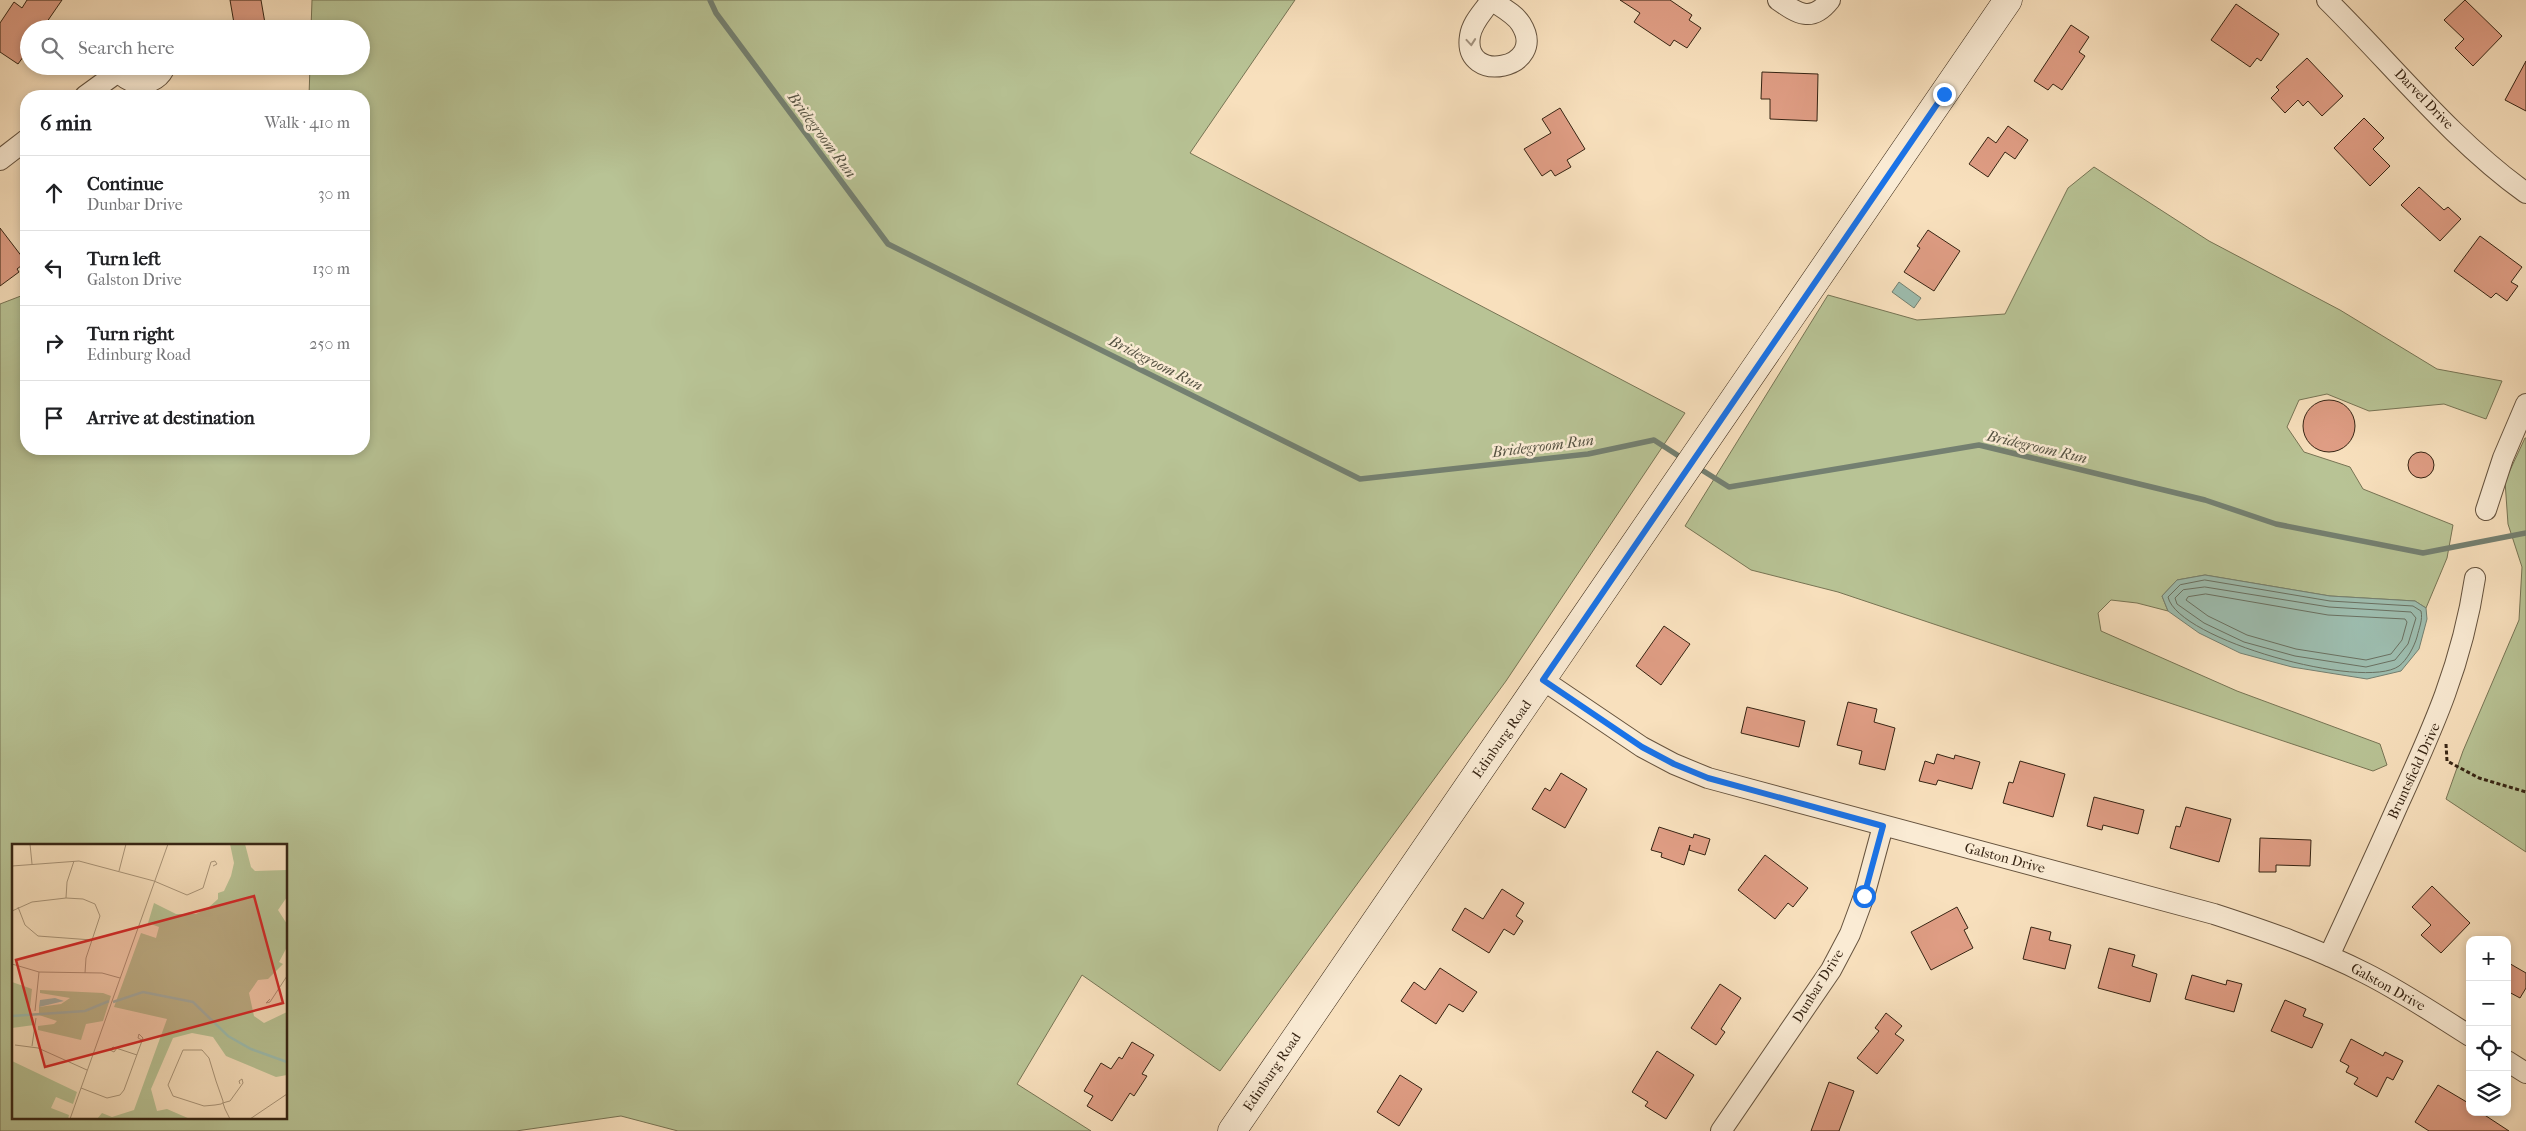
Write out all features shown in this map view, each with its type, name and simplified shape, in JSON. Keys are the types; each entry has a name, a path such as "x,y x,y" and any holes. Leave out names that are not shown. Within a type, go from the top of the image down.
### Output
{"main road":[{"name":"Edinburg Road","path":"1232,1131 2008,0"}],"street":[{"path":"1778,0 1798,14 1806,14 1824,8 1830,0"},
{"name":"Darvel Drive","path":"2327,0 2470,147 2504,178 2526,194"},
{"path":"92,90 110,75"},
{"path":"122,75 136,83 146,83 160,75"},
{"path":"0,160 20,145"},
{"path":"2486,510 2503,458 2526,404"},
{"name":"Bruntsfield Drive","path":"2329,956 2440,713 2456,666 2471,608 2476,578"},
{"name":"Galston Drive","path":"1543,680 1642,747 1674,764 1708,778 2214,914 2280,935 2329,956 2414,1000 2466,1033"},
{"name":"Dunbar Drive","path":"1721,1131 1831,970 1850,934 1864,896 1883,826"},
{"path":"2511,1064 2526,1073"}],"path":[{"path":"2446,744 2448,761 2479,778 2526,792"}],"green space":[{"path":"312,0 1295,0 1190,153 1685,413 1506,681 1220,1071 1082,975 1017,1084 1091,1131 678,1131 621,1116 516,1131 0,1131 0,304 20,296 20,455 370,455 370,90 309,90 310,75 370,75 370,20 311,20"},
{"path":"2094,167 2209,241 2340,310 2437,369 2502,381 2486,419 2444,404 2369,411 2327,394 2299,400 2287,427 2304,452 2350,467 2363,489 2453,525 2447,558 2426,608 2415,601 2330,596 2205,575 2177,580 2162,596 2168,611 2137,603 2111,600 2098,613 2101,631 2237,691 2380,744 2387,765 2373,771 1838,592 1751,570 1685,526 1828,295 1917,320 2005,314 2068,188"},
{"path":"2525,438 2526,852 2446,799 2463,751 2519,620 2522,567 2508,524 2505,481"}],"water":[{"path":"1899,282 1921,298 1914,308 1892,292"},
{"path":"2205,575 2330,596 2415,601 2426,608 2427,619 2419,649 2401,671 2367,679 2292,667 2240,653 2199,633 2168,611 2162,596 2177,580"}],"building":[{"path":"27,0 62,0 48,20 20,20 20,61 18,64 0,52 0,23 14,2 22,8"},
{"path":"230,0 261,0 264,20 233,20"},
{"path":"1620,0 1670,0 1692,15 1689,20 1701,28 1687,48 1674,40 1670,46 1634,22 1640,13"},
{"path":"2465,0 2502,36 2473,66 2455,48 2464,39 2444,20"},
{"path":"2236,4 2279,34 2261,61 2257,58 2250,67 2211,40"},
{"path":"2071,25 2089,37 2079,52 2085,56 2062,90 2053,84 2048,90 2034,81"},
{"path":"2307,58 2343,96 2322,116 2308,101 2303,106 2298,100 2285,113 2271,98 2279,90 2276,87"},
{"path":"2526,61 2526,111 2505,100"},
{"path":"1762,72 1818,74 1817,121 1770,119 1770,99 1761,99"},
{"path":"1560,108 1585,149 1567,160 1571,167 1555,176 1551,170 1542,176 1524,149 1551,133 1542,119"},
{"path":"2364,118 2384,138 2373,149 2390,166 2370,186 2334,148"},
{"path":"2008,126 2028,140 2015,159 2005,152 1988,177 1969,164 1988,137 1996,143"},
{"path":"2419,187 2444,210 2448,207 2461,219 2440,241 2401,205"},
{"path":"0,228 20,254 20,267 17,269 19,272 0,286"},
{"path":"1928,230 1960,251 1934,291 1904,272 1920,248 1917,246"},
{"path":"2480,236 2522,267 2511,282 2518,286 2507,301 2496,293 2491,298 2454,271"},
{"path":"2329,400 2343,404 2351,412 2355,426 2351,440 2343,448 2329,452 2315,448 2307,440 2303,426 2307,412 2315,404"},
{"path":"2421,452 2431,455 2434,465 2431,475 2421,478 2411,475 2408,465 2411,455"},
{"path":"1664,626 1690,644 1661,685 1636,666"},
{"path":"1848,702 1877,709 1874,722 1895,728 1885,770 1859,764 1862,751 1837,745"},
{"path":"1747,707 1805,721 1799,747 1741,733"},
{"path":"1937,754 1954,759 1955,755 1980,762 1972,789 1938,780 1936,785 1919,781 1925,761 1934,764"},
{"path":"2020,761 2065,774 2053,817 2003,803 2009,782 2013,783"},
{"path":"1561,773 1587,789 1565,828 1532,809 1545,788 1550,791"},
{"path":"2094,797 2144,810 2138,834 2103,825 2102,830 2087,826"},
{"path":"2186,807 2231,819 2219,862 2170,848 2176,826 2180,827"},
{"path":"1659,827 1693,838 1694,834 1710,839 1705,855 1689,850 1690,845 1684,865 1661,857 1662,853 1651,850"},
{"path":"2260,838 2311,840 2310,866 2276,865 2276,872 2259,872"},
{"path":"1765,855 1808,888 1793,907 1788,903 1775,919 1738,890"},
{"path":"2432,886 2470,923 2441,953 2421,935 2431,925 2412,907"},
{"path":"1502,889 1524,903 1516,916 1523,921 1514,935 1504,929 1489,953 1452,930 1465,908 1483,919"},
{"path":"1957,907 1968,928 1964,930 1973,948 1931,970 1911,932"},
{"path":"2031,927 2051,932 2049,940 2071,945 2065,969 2023,959"},
{"path":"2109,948 2135,955 2132,966 2157,974 2150,1002 2098,988"},
{"path":"2511,964 2526,973 2526,988 2520,998 2511,993"},
{"path":"1440,968 1477,992 1463,1012 1449,1004 1436,1024 1401,1001 1414,982 1425,990"},
{"path":"2192,975 2226,985 2227,980 2242,984 2234,1012 2185,999"},
{"path":"1720,984 1741,998 1721,1029 1725,1032 1716,1045 1691,1028"},
{"path":"2285,1000 2306,1009 2303,1016 2323,1024 2312,1048 2271,1031"},
{"path":"1886,1013 1902,1026 1895,1034 1904,1040 1877,1074 1857,1058 1879,1031 1875,1028"},
{"path":"2351,1039 2383,1056 2385,1052 2403,1061 2393,1080 2387,1077 2377,1097 2354,1084 2358,1078 2346,1072 2349,1066 2340,1061"},
{"path":"1132,1042 1154,1055 1142,1074 1147,1076 1134,1096 1130,1093 1112,1121 1087,1106 1093,1096 1084,1091 1101,1063 1111,1069 1119,1057 1122,1059"},
{"path":"1657,1051 1694,1075 1666,1119 1645,1106 1648,1102 1632,1092"},
{"path":"1400,1075 1422,1089 1399,1126 1377,1112"},
{"path":"1829,1082 1854,1091 1839,1131 1811,1131"},
{"path":"2438,1085 2466,1102 2466,1116 2486,1116 2509,1131 2429,1131 2415,1122"}],"waterway":[{"name":"Bridegroom Run","path":"710,0 716,13 888,244 1360,479 1588,454 1654,440 1685,460"},
{"name":"Bridegroom Run","path":"1697,467 1729,487 1979,445 2205,500 2276,524 2423,553 2526,533"}],"route":[{"path":"1864,896 1883,826 1708,778 1674,764 1642,747 1543,680 1944,94"}]}
